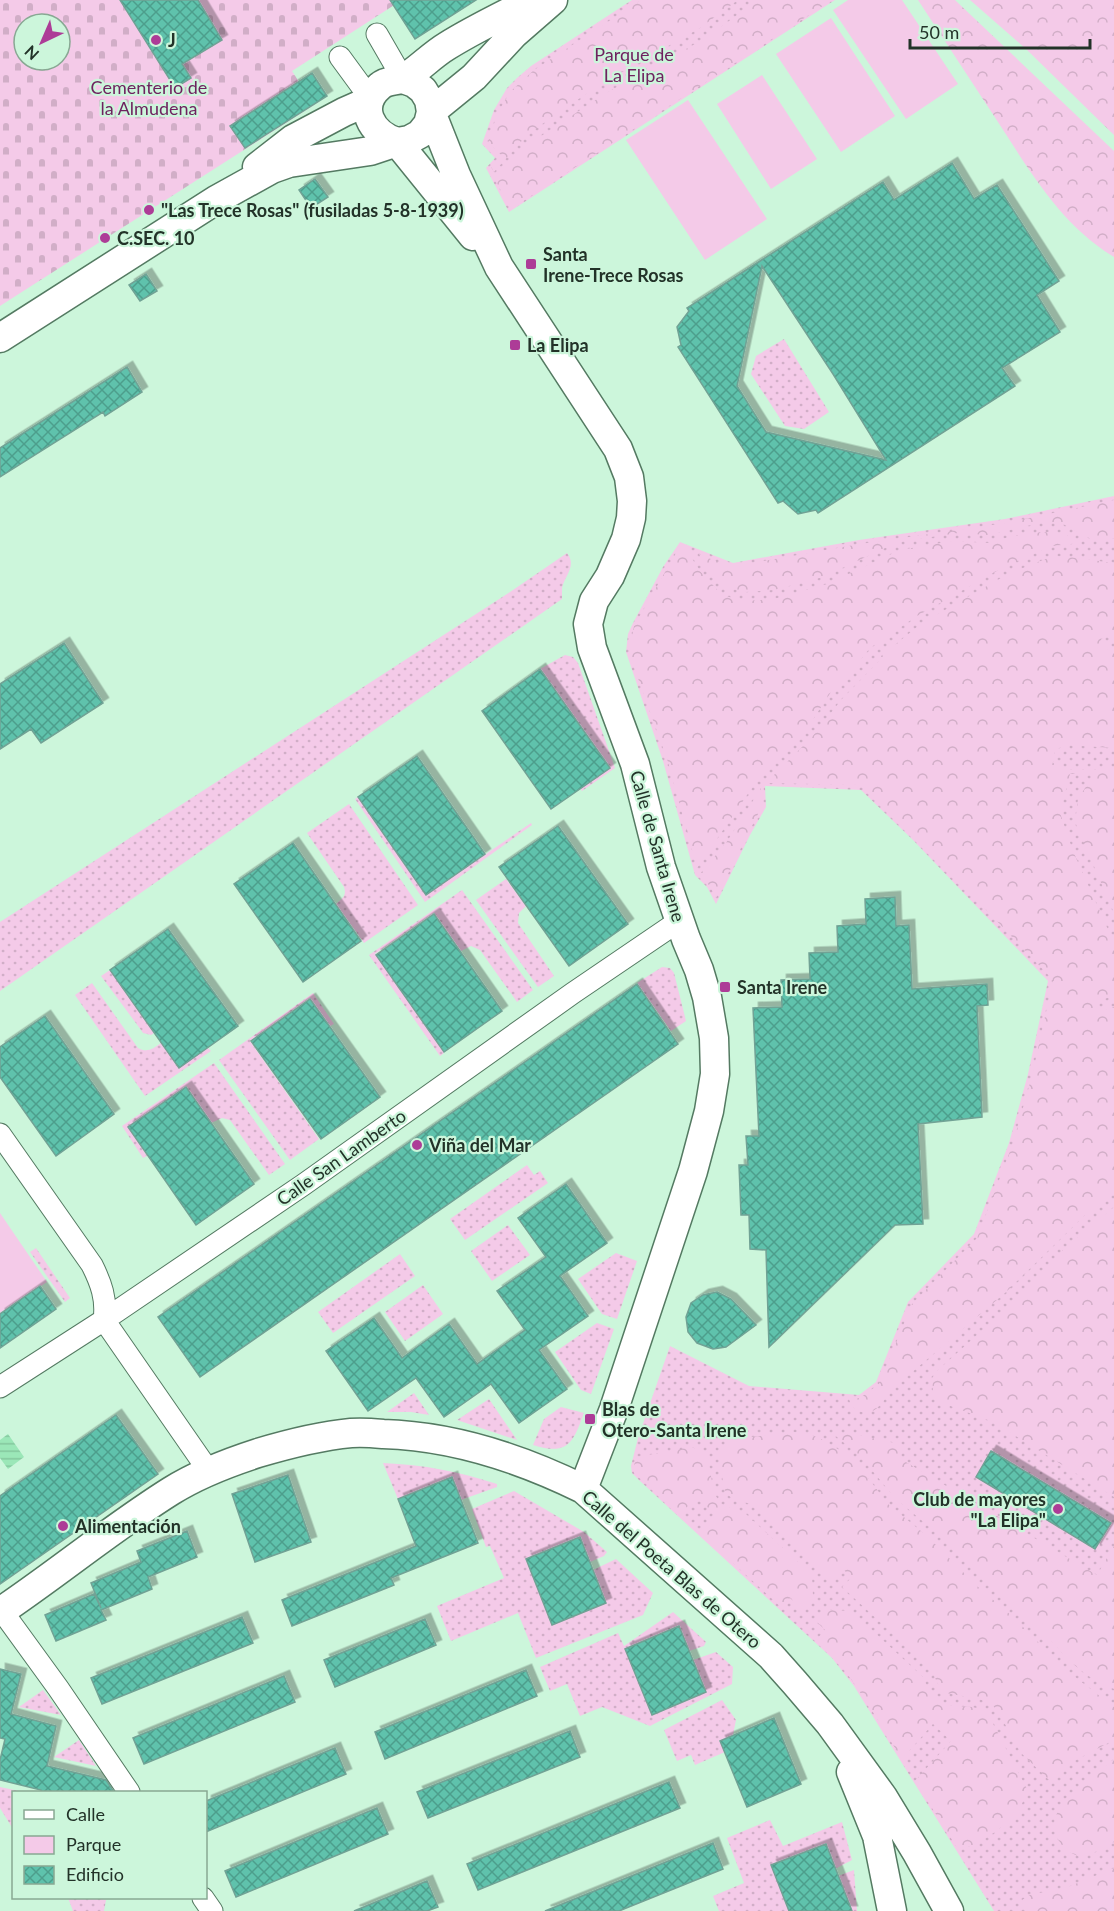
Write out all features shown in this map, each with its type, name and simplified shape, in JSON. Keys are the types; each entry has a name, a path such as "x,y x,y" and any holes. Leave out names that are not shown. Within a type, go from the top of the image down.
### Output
{"street":[{"path":"216,200 293,139 370,99 380,86 391,80 403,79 445,47 533,0"},
{"path":"0,338 216,200 272,169 307,160 370,152 391,140 409,140 420,134 428,124 431,112 474,77 514,34 553,0"},
{"name":"Calle de Santa Irene","path":"377,34 403,79 423,90 429,100 431,112 456,175 500,267 618,449 629,477 632,501 626,539 610,576 594,601 588,624 592,648 634,764 661,867 704,988 714,1038 715,1074 709,1111 693,1171 614,1409 583,1489"},
{"path":"340,57 370,99"},
{"name":"Calle de Santa Irene","path":"370,99 368,112 377,132 391,140 500,267"},
{"name":"Calle San Lamberto","path":"0,1387 104,1320 312,1178 573,993 679,921"},
{"path":"0,1134 92,1265 105,1298 104,1320 208,1470"},
{"name":"Calle del Poeta Blas de Otero","path":"1,1612 171,1491 208,1470 316,1438 354,1432 436,1439 488,1452 556,1476 583,1489 771,1656 830,1724 883,1797 949,1911"},
{"path":"1,1612 58,1688 128,1791"},
{"name":"Calle del Poeta Blas de Otero","path":"830,1724 877,1836 892,1911"},
{"path":"203,1899 212,1911"}],"green space":[{"name":"Cementerio de la Almudena","path":"0,0 402,0 292,71 314,105 0,306"},
{"name":"Parque de La Elipa","path":"632,0 835,0 509,212 486,168 495,158 482,144 494,110 507,88 531,66"},
{"path":"641,0 738,0 700,28 603,83 559,112 527,135 494,172 491,167 502,155 488,143 497,114 510,92 534,70"},
{"path":"758,0 832,0 511,209 495,180 535,140 606,93 704,39"},
{"path":"848,0 902,0 958,84 906,119 833,10"},
{"path":"918,0 955,0 1114,151 1114,257 1078,229 1048,195 1021,158"},
{"path":"970,0 1114,0 1114,135 1026,49"},
{"path":"831,18 895,116 841,152 776,54"},
{"path":"762,75 817,159 771,189 717,104"},
{"path":"688,100 767,219 705,260 626,140"},
{"path":"784,339 829,412 804,429 785,426 751,374 756,356"},
{"path":"1114,496 1114,1911 994,1911 854,1686 832,1658 640,1481 632,1473 631,1466 638,1438 670,1346 749,1386 859,1395 876,1382 908,1302 974,1234 1009,1143 1028,1074 1048,981 913,840 861,790 765,786 766,807 716,904 707,887 695,875 663,761 626,652 628,634 633,623 663,567 680,542 733,563 859,540 1005,519"},
{"path":"1114,500 1114,538 1103,540 1089,538 1061,523 1040,523 988,535 958,533 898,542 823,577 774,590 746,592 728,588 707,569 699,554 725,565 752,563 860,544 1006,523"},
{"path":"1042,532 1063,533 1080,543 1052,546 1002,568 917,616 870,648 831,692 804,733 756,782 697,868 668,762 629,653 634,626 680,546 686,549 700,571 722,595 744,601 774,599 827,584 900,550 952,541 990,543 1012,536"},
{"path":"567,553 571,566 562,588 562,599 0,991 0,922"},
{"path":"1053,556 1114,563 1114,639 1108,635 1101,639 1105,648 1114,652 1114,748 1066,745 1055,750 1053,763 1066,770 1099,770 1114,767 1114,913 1075,822 1078,799 1094,774 1070,774 1060,813 1073,851 1114,943 1114,996 1097,1001 1094,1008 1101,1011 1114,1007 1114,1192 1087,1213 1005,1293 890,1391 878,1408 864,1413 854,1408 849,1399 860,1398 879,1384 912,1304 977,1238 1012,1146 1032,1076 1053,980 917,837 864,785 766,783 812,737 841,700 881,659 881,656 922,623 1008,574"},
{"path":"565,655 573,657 578,663 615,768 582,791 580,788 610,767 540,669"},
{"path":"761,788 761,808 716,898 710,886 699,875 726,843"},
{"path":"358,797 426,895 531,823 532,825 425,902 355,799"},
{"path":"349,804 418,905 364,943 336,904 344,895 344,887 307,833"},
{"path":"506,879 526,906 519,913 518,923 554,976 538,987 476,900"},
{"path":"462,890 533,990 517,1002 480,950 471,946 461,951 434,913 375,954 444,1053 440,1056 369,955"},
{"path":"662,967 670,968 674,973 686,1021 671,1031 637,983"},
{"path":"110,970 154,1033 151,1035 143,1033 101,976"},
{"path":"92,983 138,1048 150,1050 161,1043 179,1068 208,1048 211,1051 145,1096 75,995"},
{"path":"313,993 334,1024 330,1026 310,998 250,1041 319,1139 290,1160 219,1060"},
{"path":"214,1063 285,1164 269,1175 230,1120 222,1118 211,1123 186,1087 128,1127 147,1156 143,1158 122,1126"},
{"path":"527,1165 534,1175 540,1171 548,1183 465,1240 450,1219"},
{"path":"1114,1207 1114,1497 993,1422 940,1402 933,1392 932,1378 996,1318 1063,1250"},
{"path":"0,1213 47,1282 0,1313"},
{"path":"508,1225 530,1255 492,1281 471,1251"},
{"path":"36,1248 70,1298 65,1302 30,1252"},
{"path":"616,1253 637,1261 617,1319 602,1314 578,1279"},
{"path":"400,1254 415,1276 333,1333 318,1312"},
{"path":"423,1285 443,1314 405,1341 385,1312"},
{"path":"597,1323 614,1329 591,1394 581,1390 555,1352"},
{"path":"414,1393 429,1415 387,1412"},
{"path":"489,1399 517,1440 457,1420"},
{"path":"561,1407 584,1413 572,1439 562,1448 554,1449 533,1445 544,1419"},
{"path":"792,1432 807,1433 853,1458 888,1504 927,1536 1066,1670 1114,1707 1114,1740 1074,1761 1053,1779 1048,1779 1021,1753 992,1704 943,1691 931,1669 842,1587 851,1578 844,1570 832,1580 750,1504 728,1495 724,1489 719,1455 721,1449 734,1439"},
{"path":"832,1433 858,1435 904,1445 899,1458 1097,1575 1114,1546 1114,1689 1075,1666 933,1530 895,1498 860,1456"},
{"path":"694,1448 706,1457 714,1493 721,1504 746,1514 812,1575 813,1596 801,1608 790,1598 782,1608 699,1532 714,1514 697,1497 680,1514 634,1473 637,1457"},
{"path":"383,1463 454,1472 497,1484 497,1487 461,1500 452,1477 398,1499"},
{"path":"514,1491 584,1532 607,1552 604,1556 590,1562 580,1537 526,1559 552,1625 606,1603 593,1570 616,1559 653,1593 643,1615 536,1658 518,1613 451,1641 437,1606 504,1578 490,1546 486,1547 472,1509"},
{"path":"829,1610 851,1611 923,1677 932,1696 940,1702 975,1708 988,1714 1028,1791 1019,1810 1010,1820 972,1847 968,1846 959,1851 915,1781 951,1741 933,1724 902,1759 852,1681 817,1639 825,1630 817,1622"},
{"path":"673,1612 706,1642 704,1646 689,1651 678,1626 625,1649 652,1714 706,1692 693,1660 716,1652 733,1667 732,1684 650,1726 602,1707 580,1716 567,1684 550,1691 540,1667 618,1633 624,1646"},
{"path":"43,1690 61,1715 19,1707"},
{"path":"722,1700 736,1720 733,1735 720,1741 725,1752 695,1765 691,1755 677,1761 664,1730"},
{"path":"79,1740 96,1766 54,1757"},
{"path":"1114,1759 1114,1842 1080,1857 1067,1851 1056,1836 1055,1817 1065,1799"},
{"path":"0,1787 19,1791 12,1791 12,1827 0,1808"},
{"path":"770,1820 783,1846 842,1822 852,1860 835,1869 825,1844 771,1865 789,1911 719,1911 713,1896 744,1883 727,1838"},
{"path":"1114,1868 1114,1911 1026,1911 1022,1900 1030,1895 1068,1887"},
{"path":"854,1870 857,1911 849,1911 852,1909 838,1876"},
{"path":"68,1899 106,1900 104,1911 73,1911"}],"shaded area":[{"path":"8,1434 24,1457 8,1469 0,1458 0,1440"}],"building":[{"path":"120,0 198,0 222,40 182,64 191,78 175,88"},
{"path":"390,0 476,0 415,39"},
{"path":"312,73 327,96 245,148 230,126"},
{"path":"952,163 974,199 997,185 1059,281 1037,295 1060,332 1002,368 1015,386 818,513 816,510 798,514 783,501 778,503 678,347 681,345 677,327 689,311 687,308 883,182 894,200","holes":["762,266 886,460 766,432 737,386"]},
{"path":"315,179 328,197 311,208 299,190"},
{"path":"146,274 157,291 140,301 129,285"},
{"path":"127,367 142,392 105,416 103,412 0,477 0,448"},
{"path":"64,643 103,703 41,743 31,729 0,749 0,684"},
{"path":"540,669 610,768 551,809 482,711"},
{"path":"417,756 485,854 426,895 358,797"},
{"path":"558,826 628,924 569,966 499,867"},
{"path":"293,843 361,941 303,982 234,884"},
{"path":"895,897 896,926 909,925 912,989 987,984 988,1005 977,1006 982,1117 918,1124 923,1224 895,1225 769,1347 766,1250 750,1249 749,1215 741,1215 739,1165 748,1165 746,1136 759,1136 753,1008 782,1007 781,980 810,979 809,953 838,952 837,926 866,924 865,899"},
{"path":"434,914 502,1011 444,1052 376,955"},
{"path":"168,929 238,1026 179,1068 110,970"},
{"path":"637,984 678,1044 200,1377 158,1317"},
{"path":"310,999 380,1097 321,1139 251,1041"},
{"path":"45,1016 114,1114 56,1156 0,1077 0,1047"},
{"path":"186,1087 254,1184 196,1225 128,1127"},
{"path":"566,1184 607,1243 560,1276 588,1316 539,1350 567,1389 519,1423 491,1384 444,1417 416,1378 368,1411 326,1351 374,1318 402,1358 449,1324 477,1364 525,1330 497,1291 546,1257 518,1218"},
{"path":"40,1286 56,1309 0,1348 0,1314"},
{"path":"717,1292 731,1299 756,1325 726,1347 713,1349 697,1343 688,1332 686,1317 691,1303 703,1295"},
{"path":"116,1415 158,1474 0,1584 0,1496"},
{"name":"Club de mayores \"La Elipa\"","path":"991,1451 1111,1523 1095,1549 976,1477"},
{"path":"288,1475 311,1542 255,1562 232,1494"},
{"path":"452,1477 478,1543 391,1578 394,1585 292,1626 282,1600 416,1546 398,1499"},
{"path":"187,1531 197,1557 148,1577 152,1589 101,1610 106,1620 56,1641 45,1615 94,1594 101,1608 91,1583 141,1562 137,1551"},
{"path":"580,1537 606,1603 552,1625 526,1559"},
{"path":"242,1617 253,1643 102,1704 91,1678"},
{"path":"425,1619 436,1645 335,1687 324,1660"},
{"path":"679,1626 706,1692 652,1715 625,1649"},
{"path":"0,1669 21,1674 11,1714 56,1726 47,1766 106,1780 113,1791 41,1791 0,1780 0,1760 5,1739 0,1738"},
{"path":"526,1670 537,1696 385,1759 375,1732"},
{"path":"284,1676 295,1702 144,1764 133,1738"},
{"path":"774,1718 801,1784 747,1807 720,1741"},
{"path":"570,1731 580,1757 428,1818 417,1792"},
{"path":"335,1748 346,1774 207,1832 207,1801"},
{"path":"669,1782 680,1808 478,1890 467,1864"},
{"path":"377,1808 388,1834 236,1897 225,1871"},
{"path":"713,1843 723,1869 619,1911 545,1911"},
{"path":"826,1844 852,1911 789,1911 771,1865"},
{"path":"427,1881 438,1907 427,1911 354,1911"}],"place":[{"name":"J","path":"156,40"},
{"name":"\"Las Trece Rosas\" (fusiladas 5-8-1939)","path":"149,210"},
{"name":"C.SEC. 10","path":"105,238"},
{"name":"Santa Irene-Trece Rosas","path":"531,264"},
{"name":"La Elipa","path":"515,345"},
{"name":"Santa Irene","path":"725,987"},
{"name":"Viña del Mar","path":"417,1145"},
{"name":"Blas de Otero-Santa Irene","path":"590,1419"},
{"name":"Club de mayores \"La Elipa\"","path":"1058,1509"},
{"name":"Alimentación","path":"63,1526"}]}
